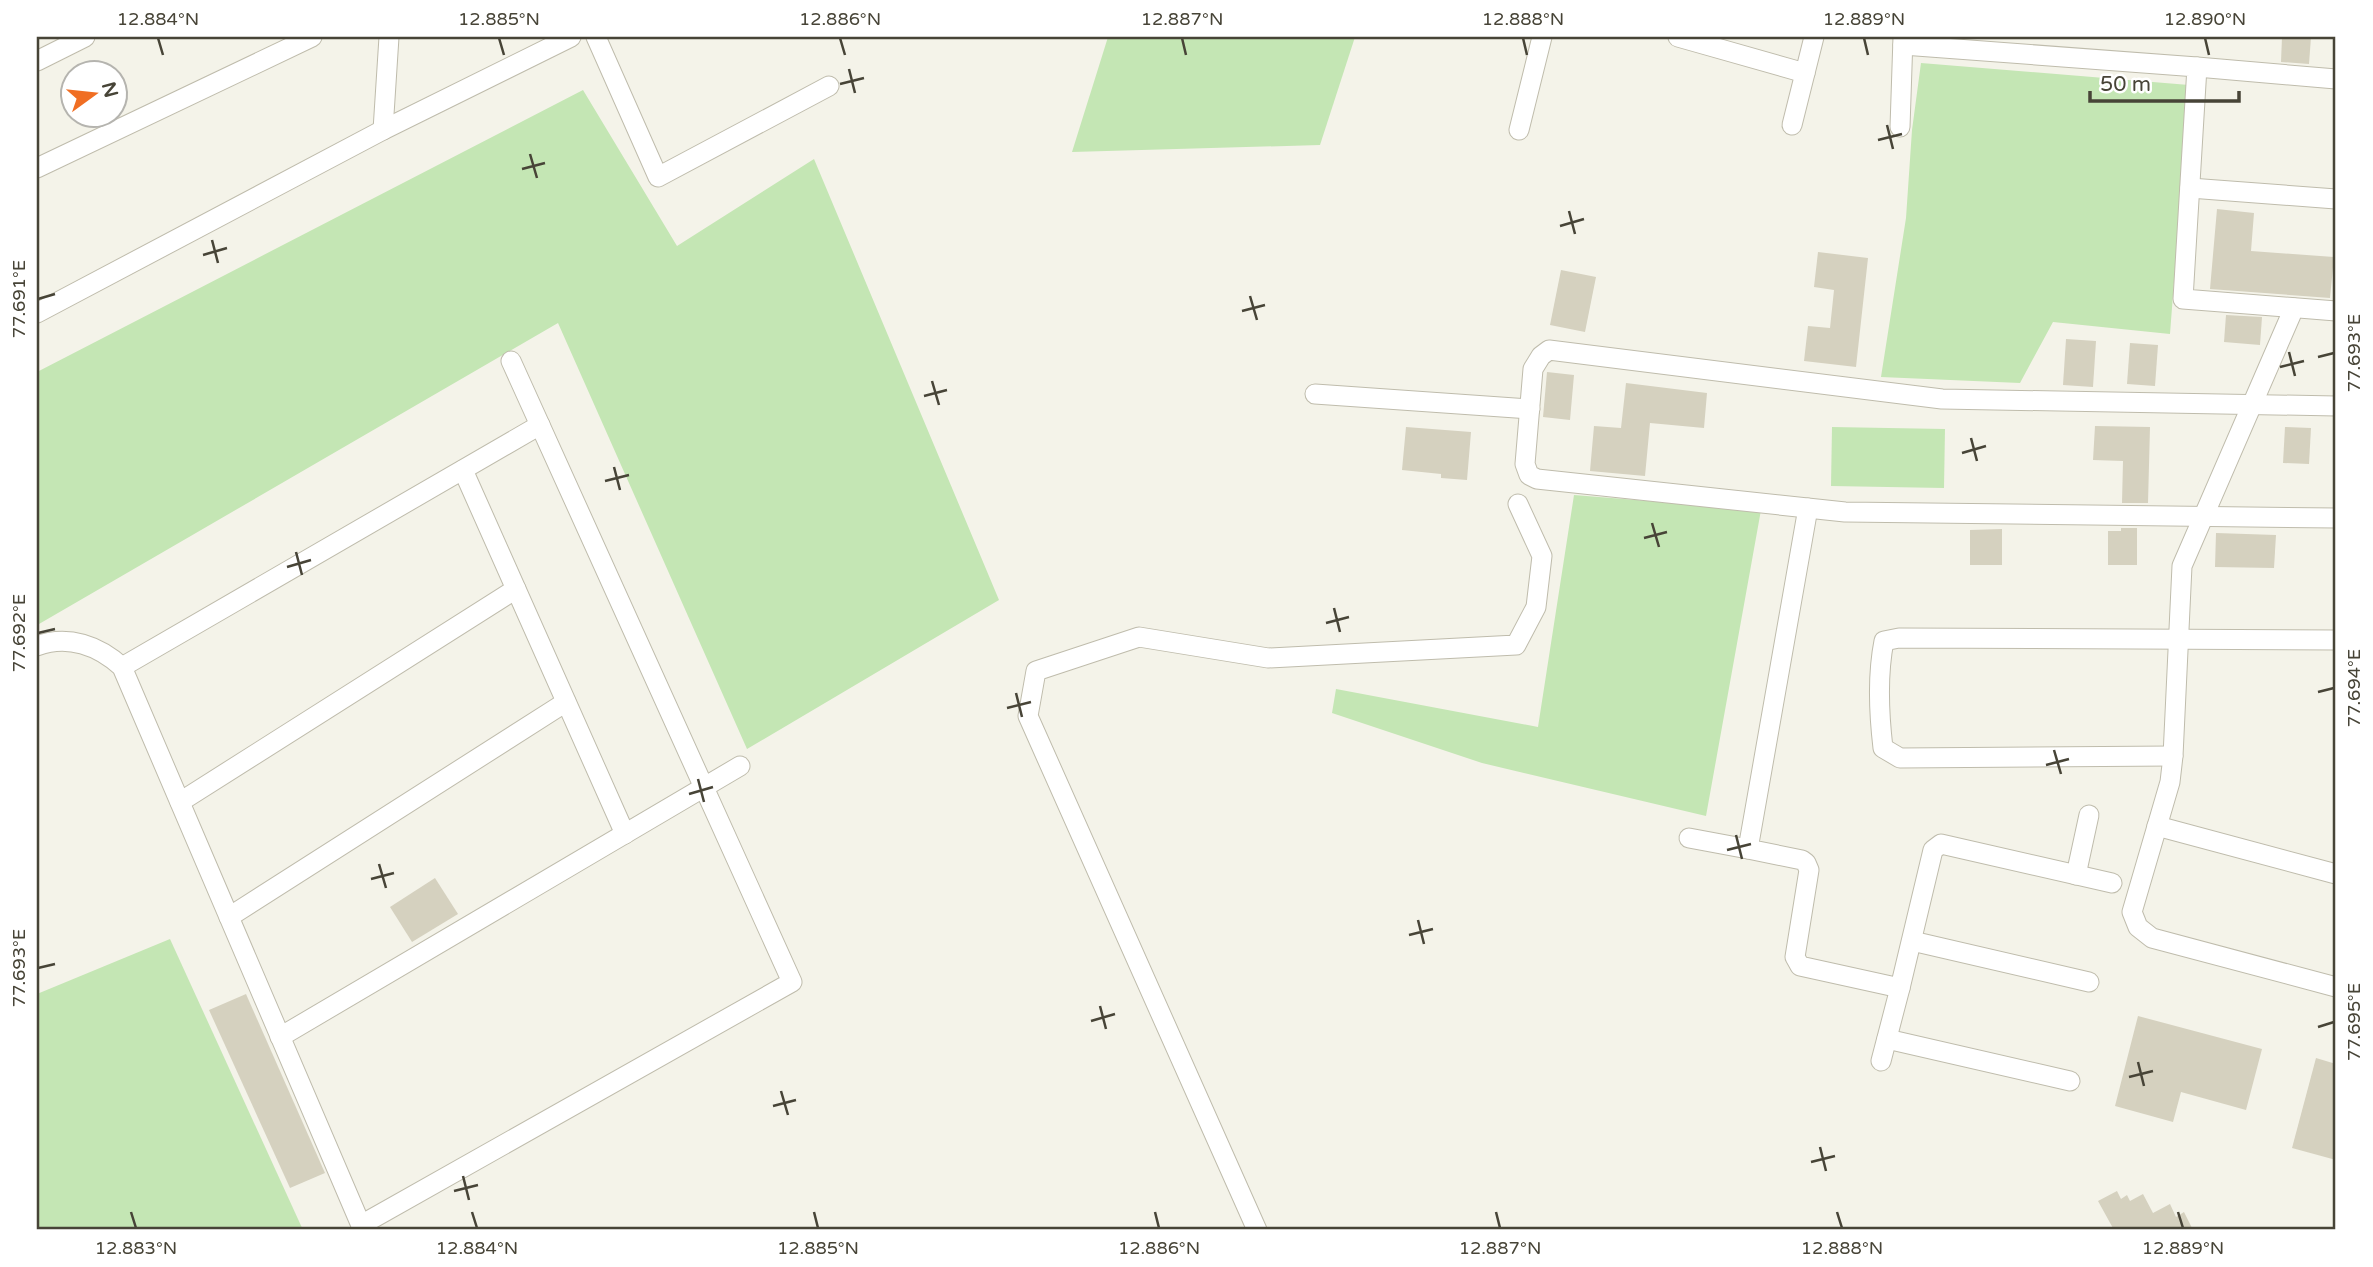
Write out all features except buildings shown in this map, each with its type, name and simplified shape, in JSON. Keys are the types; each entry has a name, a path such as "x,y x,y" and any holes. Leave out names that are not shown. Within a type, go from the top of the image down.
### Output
{"street":[{"path":"37,61 85,37"},
{"path":"37,168 312,37"},
{"path":"383,130 389,37"},
{"path":"37,313 383,130 571,37"},
{"path":"596,37 658,177 829,86"},
{"path":"1519,130 1542,37"},
{"path":"1678,37 1805,73"},
{"path":"1792,125 1814,37"},
{"path":"1900,127 1903,41 2336,79"},
{"path":"2197,67 2183,299 2336,311"},
{"path":"2190,188 2336,199"},
{"path":"2294,308 2182,566 2174,756 2170,782 2132,912 2138,927 2152,938 2336,987"},
{"path":"2336,406 1942,399 1549,349 1533,369 1525,464 1529,475 1537,479 1845,512 2336,518"},
{"path":"37,646 54,642 82,644 110,657 122,667 362,1228 792,982 511,361"},
{"path":"1315,394 1530,409"},
{"path":"122,667 540,425"},
{"path":"463,470 625,834"},
{"path":"1256,1230 1028,716 1036,671 1139,637 1268,658 1516,645 1536,607 1542,555 1518,505"},
{"path":"1748,849 1808,508"},
{"path":"180,802 516,589"},
{"path":"2174,756 1900,758 1883,748 1880,720 1881,658 1884,641 1899,638 2336,640"},
{"path":"229,917 566,702"},
{"path":"280,1037 740,766"},
{"path":"2076,875 2089,815"},
{"path":"2157,826 2336,874"},
{"path":"1689,838 1802,860 1809,870 1796,963 1900,988"},
{"path":"1881,1061 1936,846 1941,844 2112,883"},
{"path":"1912,941 2089,982"},
{"path":"1887,1039 2070,1081"}],"green space":[{"path":"1108,37 1355,37 1320,145 1072,152"},
{"path":"1921,63 2189,85 2170,334 2053,322 2020,383 1881,377 1906,218 1912,130"},
{"path":"583,90 677,246 814,159 999,600 747,749 558,323 39,624 37,372"},
{"path":"1832,427 1945,429 1944,488 1831,486"},
{"path":"1574,495 1761,510 1706,816 1482,763 1332,713 1336,689 1538,727"},
{"path":"170,939 303,1230 37,1230 37,994"}]}
